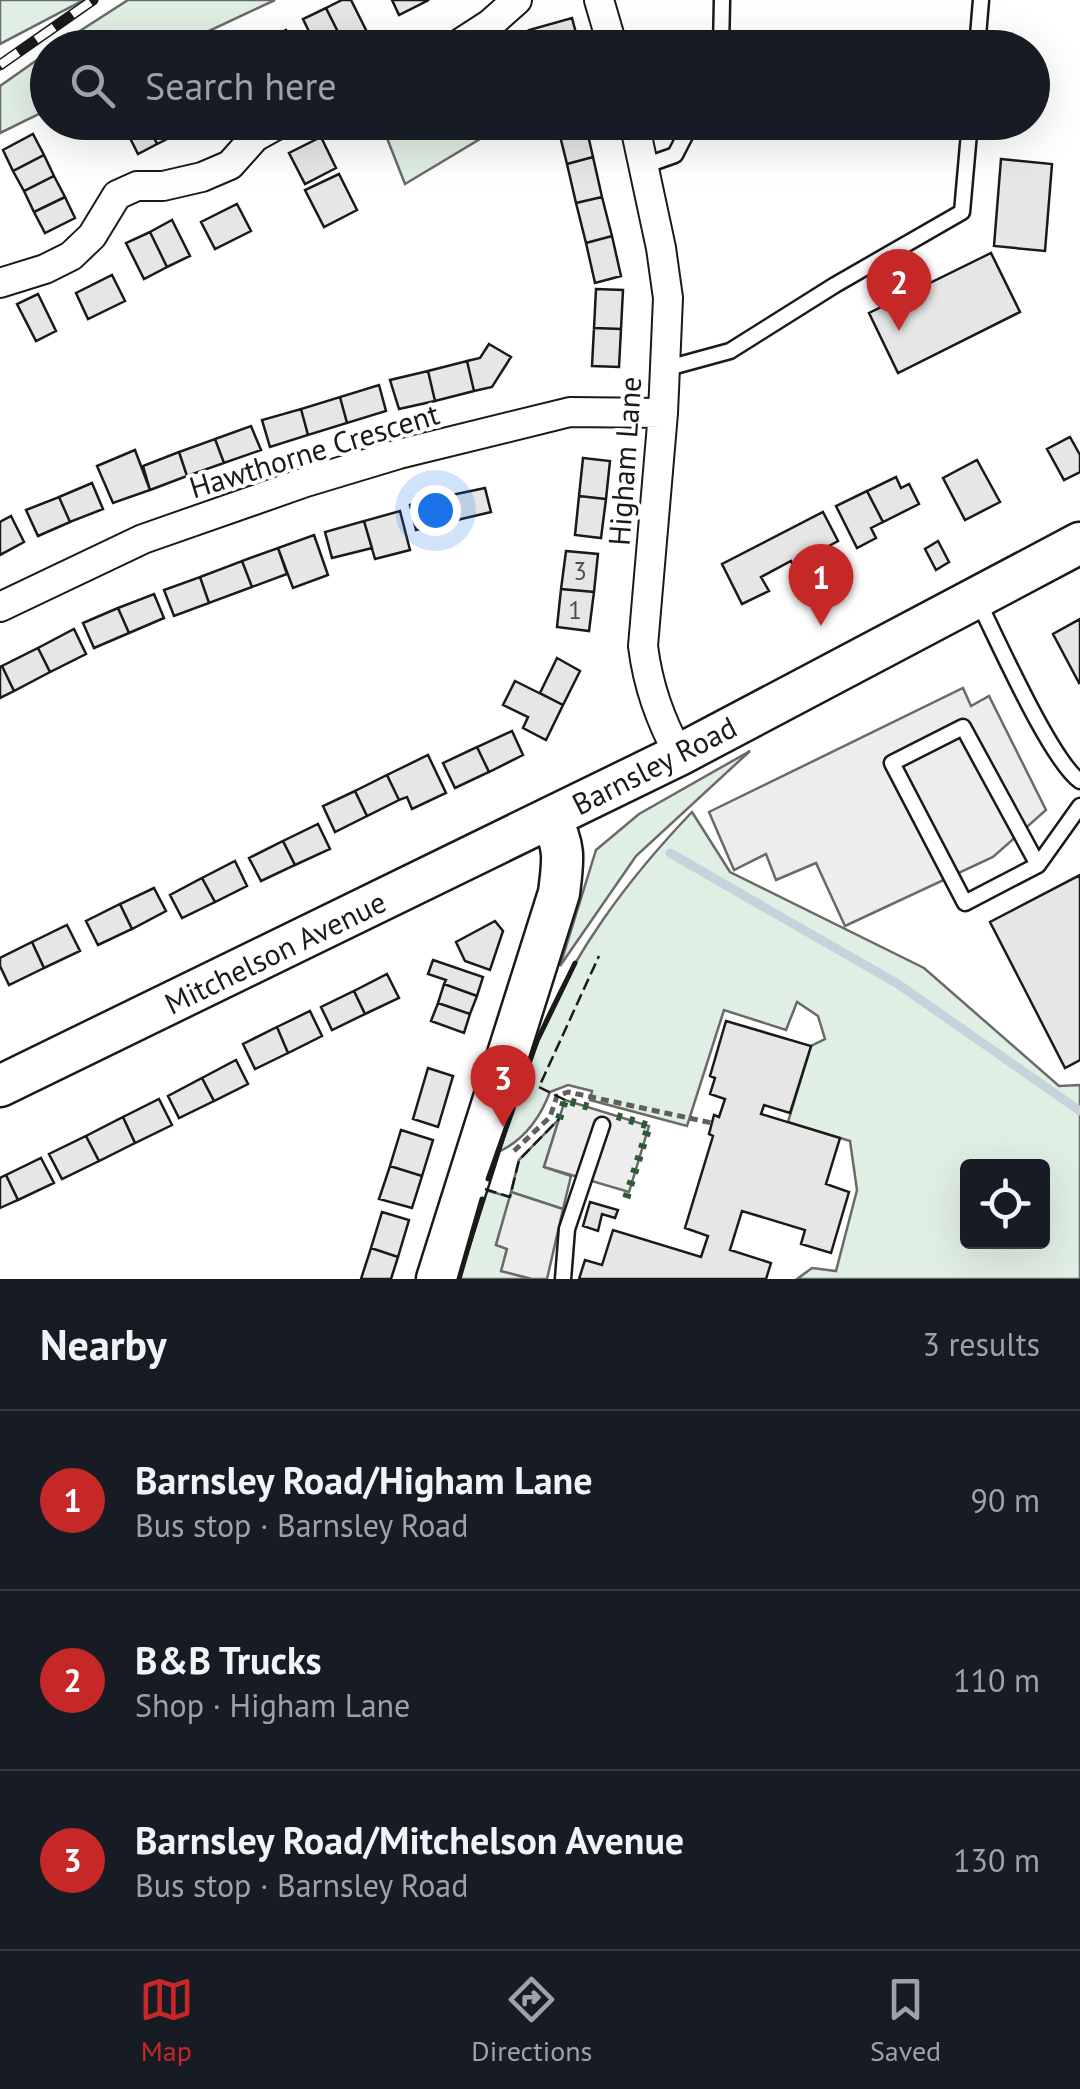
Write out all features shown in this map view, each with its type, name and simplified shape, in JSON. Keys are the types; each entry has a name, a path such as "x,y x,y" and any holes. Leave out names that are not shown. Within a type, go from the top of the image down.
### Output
{"main road":[{"name":"Barnsley Road","path":"437,1279 559,893 562,840 550,818 679,755 1080,543"},
{"name":"Mitchelson Avenue","path":"0,1086 550,818"}],"street":[{"path":"481,30 516,0"},
{"path":"599,0 607,30"},
{"path":"0,283 71,256 92,236 116,195 137,186 163,186 216,171 230,165 254,140"},
{"name":"Higham Lane","path":"638,140 668,298 663,413 643,646 648,683 679,755"},
{"name":"Hawthorne Crescent","path":"0,607 144,539 399,454 570,412 663,413"}],"lane":[{"path":"721,30 722,0"},
{"path":"978,30 981,0"},
{"path":"644,166 675,155 683,140"},
{"path":"664,370 730,351 962,212 968,140"},
{"path":"976,598 1049,740 1070,775 1080,781"},
{"path":"1038,866 963,726 892,764 965,904 1038,866 1080,806"},
{"path":"563,1279 567,1230 602,1125"}],"green space":[{"path":"0,0 84,0 0,44"},
{"path":"128,0 275,0 211,30 81,30"},
{"path":"30,65 30,118 0,133 0,86"},
{"path":"388,140 478,140 405,184"},
{"path":"750,751 636,856 560,966 596,850 639,814"},
{"path":"692,812 730,872 924,968 1059,1086 1080,1085 1080,1279 797,1279 812,1268 836,1271 857,1190 850,1141 788,1122 811,1046 825,1039 818,1016 797,1002 786,1030 724,1010 687,1126 590,1100 592,1091 568,1085 550,1092 530,1127 498,1152 550,1010 584,948 624,891"},
{"path":"559,1119 544,1167 571,1176 563,1209 511,1192 519,1160"},
{"path":"485,1190 510,1197 496,1245 507,1248 502,1271 532,1279 459,1279"}],"shaded area":[{"path":"963,688 971,706 989,696 1046,810 993,857 845,926 816,863 776,880 766,854 734,870 709,812"},
{"path":"565,1100 649,1126 629,1192 544,1167"},
{"path":"511,1192 563,1209 547,1279 501,1271 507,1249 496,1245"}],"building":[{"path":"351,0 366,30 337,30 326,8"},
{"path":"392,0 429,0 399,15"},
{"path":"326,8 337,30 308,30 303,19"},
{"path":"572,18 575,30 529,30"},
{"path":"30,136 44,155 13,171 3,150"},
{"path":"131,140 155,140 157,144 138,154"},
{"path":"322,140 336,168 305,184 289,153"},
{"path":"561,140 589,140 593,157 567,164"},
{"path":"44,155 54,176 24,191 13,171"},
{"path":"593,157 602,197 576,203 567,164"},
{"path":"1001,159 1052,164 1045,251 994,246"},
{"path":"339,174 357,210 324,227 305,190"},
{"path":"54,176 65,197 34,212 24,191"},
{"path":"65,197 75,218 45,233 34,212"},
{"path":"602,197 612,236 586,243 576,203"},
{"path":"237,204 251,231 215,249 201,222"},
{"path":"172,220 190,256 167,267 150,232"},
{"path":"150,232 167,267 144,279 126,243"},
{"path":"612,236 621,276 595,283 586,243"},
{"path":"991,253 1020,312 898,373 869,313"},
{"path":"112,275 125,301 88,319 76,293"},
{"path":"596,289 623,290 621,329 594,328"},
{"path":"38,294 56,331 36,341 17,304"},
{"path":"594,328 621,329 619,367 592,366"},
{"path":"489,344 511,357 492,387 474,391 467,361 480,358"},
{"path":"467,361 474,391 435,401 428,371"},
{"path":"428,371 435,401 399,409 390,380"},
{"path":"379,385 386,411 347,423 340,397"},
{"path":"340,397 347,423 308,435 301,409"},
{"path":"301,409 308,435 270,447 262,420"},
{"path":"251,426 261,450 224,463 215,439"},
{"path":"1070,437 1080,455 1080,472 1064,480 1047,449"},
{"path":"215,439 224,463 187,476 179,452"},
{"path":"135,450 150,490 113,503 97,466"},
{"path":"179,452 187,476 150,490 143,466"},
{"path":"583,458 610,461 606,499 579,496"},
{"path":"977,460 1000,502 965,520 943,478"},
{"path":"896,477 901,488 909,484 919,504 883,522 867,491"},
{"path":"92,483 103,509 70,522 59,497"},
{"path":"485,488 491,512 453,521 447,496"},
{"path":"867,491 883,522 871,528 876,538 857,548 836,506"},
{"path":"447,496 453,521 416,530 410,505"},
{"path":"579,496 606,499 601,538 575,535"},
{"path":"59,497 70,522 38,536 26,510"},
{"path":"400,511 410,550 375,559 364,521"},
{"path":"823,512 838,541 816,553 822,564 799,576 791,561 761,577 769,591 742,604 722,564"},
{"path":"11,516 24,542 0,555 0,522"},
{"path":"364,521 372,548 332,558 325,532"},
{"path":"314,535 328,575 293,588 278,548"},
{"path":"938,541 949,562 936,570 925,549"},
{"path":"278,548 287,574 252,587 242,561"},
{"path":"566,551 598,554 594,592 561,589"},
{"path":"242,561 252,587 209,603 200,577"},
{"path":"200,577 209,603 174,616 164,590"},
{"path":"561,589 594,592 589,631 557,627"},
{"path":"154,594 164,618 129,633 118,608"},
{"path":"118,608 129,633 94,648 83,623"},
{"path":"1080,619 1080,682 1079,683 1053,634"},
{"path":"74,629 86,654 50,672 38,648"},
{"path":"38,648 50,672 14,691 2,666"},
{"path":"557,658 580,671 563,705 540,693"},
{"path":"0,667 14,691 0,698"},
{"path":"515,681 563,705 546,740 523,728 528,717 503,705"},
{"path":"512,731 523,755 489,772 477,747"},
{"path":"477,747 489,772 455,788 443,763"},
{"path":"428,755 446,793 412,809 407,797 399,800 387,775"},
{"path":"387,775 399,800 367,816 355,791"},
{"path":"355,791 367,816 335,832 323,806"},
{"path":"318,824 330,849 295,865 283,841"},
{"path":"283,841 295,865 261,881 249,858"},
{"path":"235,861 247,886 215,902 202,878"},
{"path":"1080,875 1080,1060 1065,1068 990,922"},
{"path":"202,878 215,902 182,918 170,895"},
{"path":"154,888 166,911 132,929 120,904"},
{"path":"120,904 132,929 98,945 86,921"},
{"path":"495,921 503,931 490,970 465,961 456,942"},
{"path":"67,925 80,951 44,968 32,942"},
{"path":"32,942 44,968 9,985 0,958"},
{"path":"433,960 483,977 477,996 428,974"},
{"path":"387,974 399,998 365,1014 354,991"},
{"path":"444,984 477,996 470,1014 438,1003"},
{"path":"354,991 365,1014 332,1030 321,1007"},
{"path":"438,1003 470,1014 464,1033 431,1021"},
{"path":"310,1011 322,1036 288,1053 277,1027"},
{"path":"726,1021 811,1046 790,1113 764,1105 761,1114 840,1138 826,1184 849,1192 831,1253 801,1244 805,1230 742,1211 730,1250 771,1263 766,1279 579,1279 585,1260 602,1265 613,1230 701,1257 708,1236 685,1228 713,1136 709,1134 714,1115 719,1117 725,1099 710,1094 715,1078 710,1076"},
{"path":"277,1027 288,1053 255,1069 243,1044"},
{"path":"236,1060 248,1084 214,1101 202,1078"},
{"path":"428,1068 453,1076 438,1127 413,1119"},
{"path":"202,1078 214,1101 179,1118 168,1096"},
{"path":"159,1099 172,1125 135,1143 123,1117"},
{"path":"123,1117 135,1143 99,1161 86,1136"},
{"path":"401,1130 433,1140 422,1176 390,1166"},
{"path":"86,1136 99,1161 62,1179 49,1154"},
{"path":"41,1158 54,1183 18,1200 6,1175"},
{"path":"390,1166 422,1176 412,1208 379,1199"},
{"path":"6,1175 18,1200 0,1208 0,1178"},
{"path":"590,1202 618,1210 615,1218 602,1214 598,1231 583,1226"},
{"path":"382,1212 409,1220 398,1257 371,1248"},
{"path":"371,1248 398,1257 391,1279 361,1279"}],"waterway":[{"path":"670,853 898,984 1080,1111"}],"railway":[{"path":"50,30 93,0"},
{"path":"0,65 30,44"}],"hedge":[{"path":"559,1119 565,1100 589,1107"},
{"path":"617,1116 649,1126 624,1205"}],"fence":[{"path":"565,1100 539,1087 599,956"},
{"path":"485,1189 510,1197 519,1160 559,1119"}],"wall":[{"path":"488,1179 537,1041 575,963"},
{"path":"459,1279 482,1199"}],"place":[{"name":"B&B Trucks","path":"899,331"},
{"name":"Barnsley Road/Higham Lane","path":"821,626"},
{"name":"Barnsley Road/Mitchelson Avenue","path":"503,1127"}]}
